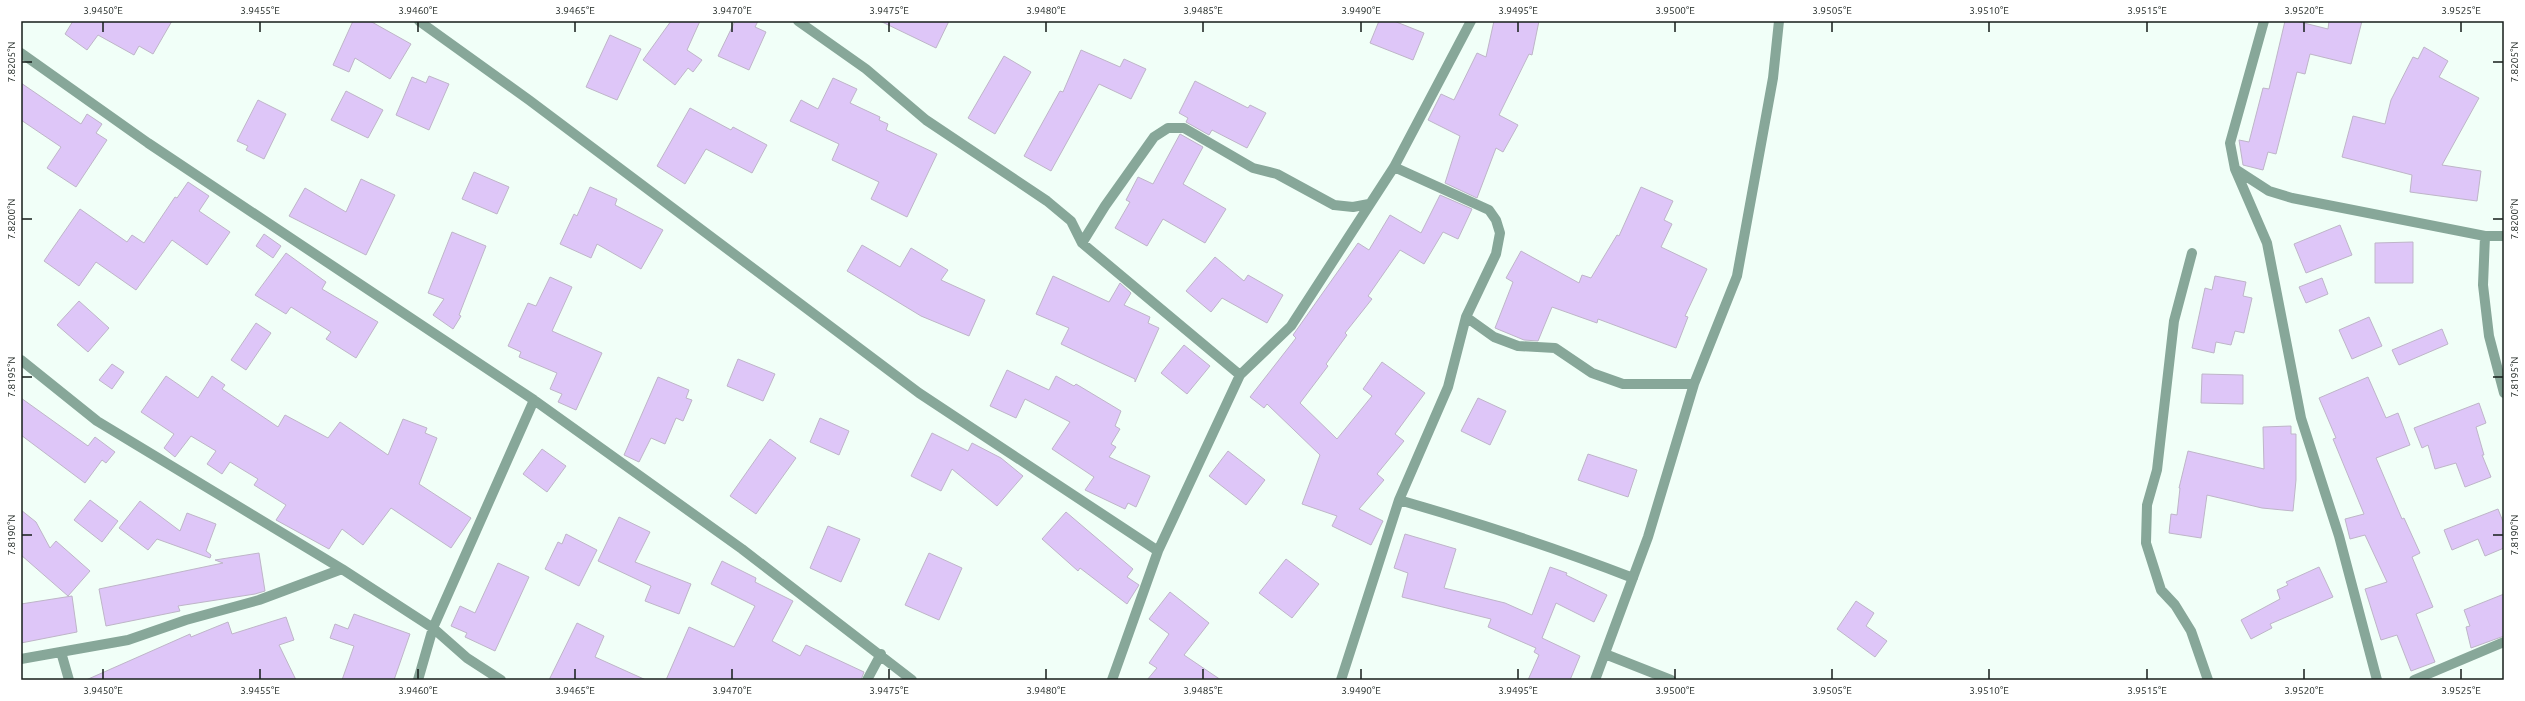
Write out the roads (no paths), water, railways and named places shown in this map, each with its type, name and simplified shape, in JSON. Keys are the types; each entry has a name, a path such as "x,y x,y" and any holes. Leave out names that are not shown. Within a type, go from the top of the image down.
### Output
{"street":[{"path":"419,21 536,105 919,393 1158,551"},
{"path":"798,21 866,69 926,120 1047,201 1071,221 1082,243 1240,376"},
{"path":"1112,680 1158,551 1240,376 1291,326 1394,167 1471,21"},
{"path":"1595,680 1648,537 1694,384 1737,276 1773,78 1779,21"},
{"path":"2264,21 2230,142 2235,169 2267,243 2301,418 2339,536 2377,680"},
{"path":"21,53 148,144 534,400 742,549 881,654 912,680"},
{"path":"1082,243 1105,206 1154,136 1168,128 1184,128 1253,168 1277,174 1334,205 1353,207 1369,204"},
{"path":"1341,680 1399,500 1448,388 1466,316 1496,254 1500,233 1496,220 1489,210 1394,167"},
{"path":"2235,169 2269,191 2292,198 2485,236 2504,236"},
{"path":"2485,236 2483,285 2489,336 2504,393"},
{"path":"2192,253 2174,321 2157,470 2147,505 2146,543 2161,590 2174,605 2191,631 2208,680"},
{"path":"1466,316 1494,337 1518,346 1555,348 1592,373 1623,384 1694,384"},
{"path":"21,360 97,421 342,569 433,628 467,658 501,680"},
{"path":"418,680 433,628 534,400"},
{"path":"1399,500 1556,548 1633,578"},
{"path":"21,659 128,640 186,620 259,600 342,569"},
{"path":"2414,680 2504,642"},
{"path":"61,652 69,680"},
{"path":"868,680 881,654"},
{"path":"1605,654 1671,680"}]}
